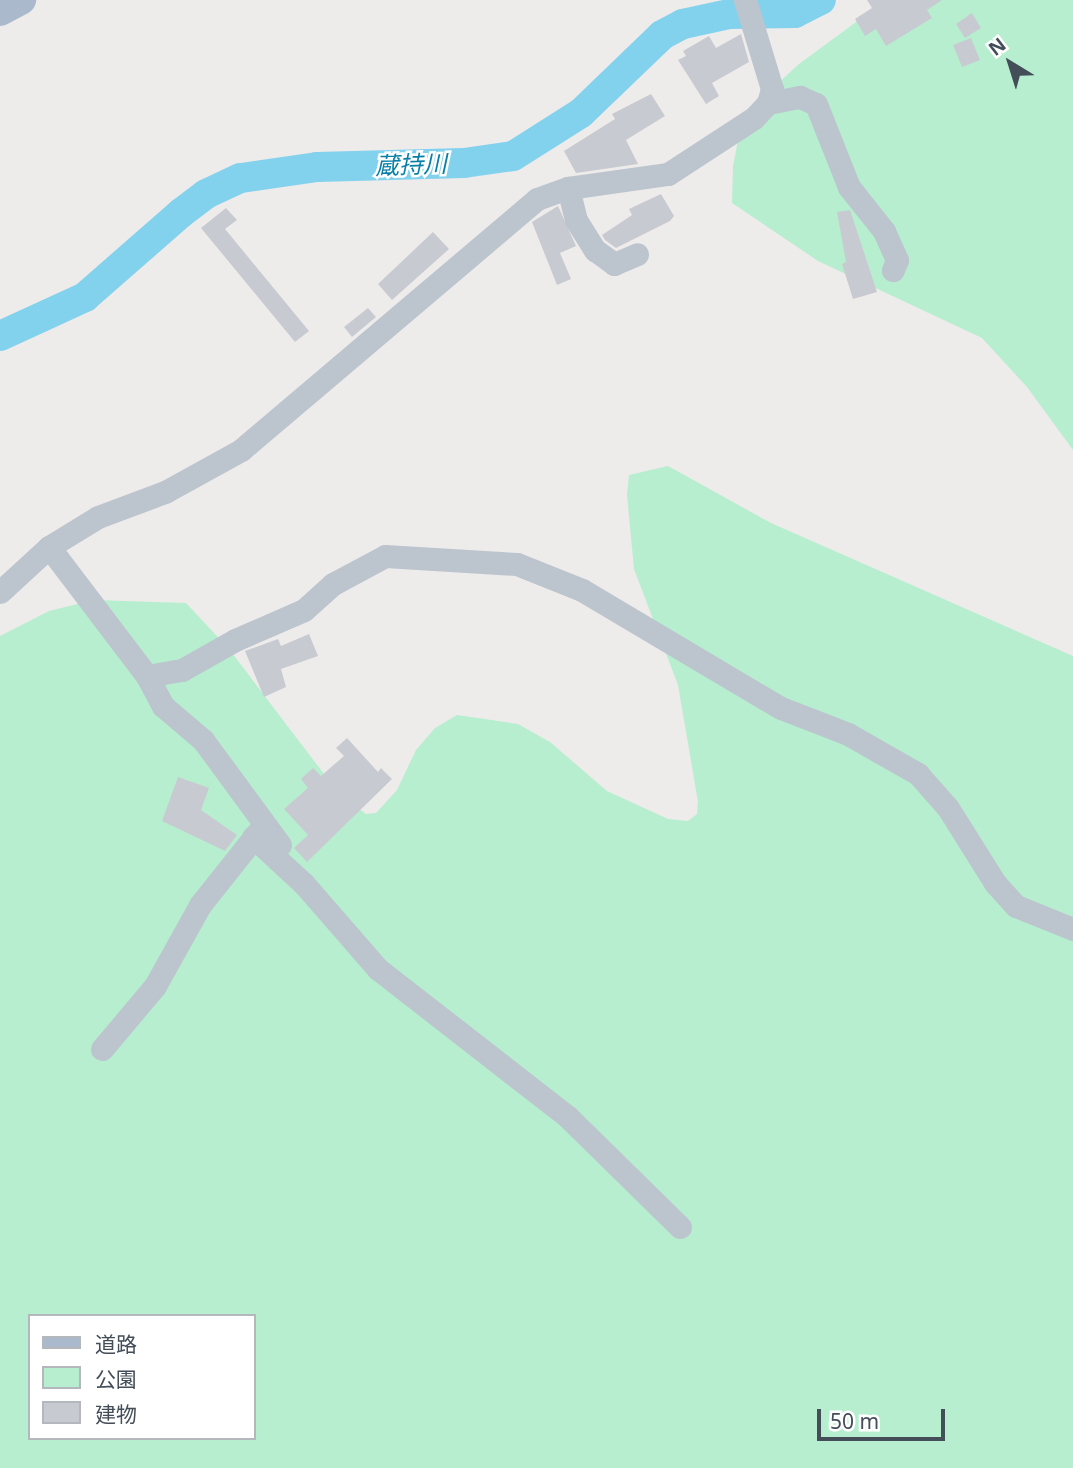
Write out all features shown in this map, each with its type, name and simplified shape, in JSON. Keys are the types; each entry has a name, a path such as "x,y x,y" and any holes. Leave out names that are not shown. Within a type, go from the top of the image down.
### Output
{"main road":[{"path":"0,11 21,0"}],"street":[{"path":"1,588 49,547 97,517 164,492 241,450 512,216 537,199 568,188 668,174 754,118 768,103 772,89 745,0"},
{"path":"768,103 800,97 816,104 849,187 884,231 897,260 893,270"},
{"path":"568,188 576,220 595,250 614,264 637,254"},
{"path":"49,547 147,676 163,706 203,740 259,831 369,960 568,1117 680,1227"},
{"path":"147,676 182,670 256,629 304,610 333,584 385,556 517,564 582,590 780,708 848,734 918,774 948,808 995,883 1016,906 1073,929"},
{"path":"259,831 280,845"},
{"path":"102,1049 155,986 200,905 259,831"}],"green space":[{"path":"886,0 1073,0 1073,450 1027,387 982,338 818,261 732,203 733,166 743,115 799,64"},
{"path":"668,466 771,523 1073,656 1073,1468 0,1468 0,636 49,611 94,600 186,603 229,649 340,795 366,814 376,813 397,790 416,750 435,728 457,715 518,724 550,742 607,791 668,819 688,821 697,814 698,802 678,685 634,569 627,495 629,475"}],"building":[{"path":"867,0 942,0 927,10 932,18 886,46 876,29 865,36 855,19 872,8"},
{"path":"972,13 981,28 965,38 956,24"},
{"path":"741,34 749,62 712,83 719,96 706,104 678,60 686,56 683,51 709,36 716,48"},
{"path":"971,38 980,60 962,67 953,45"},
{"path":"651,94 665,116 626,140 638,164 576,173 564,151 615,119 612,114"},
{"path":"661,194 674,216 670,221 616,248 605,240 602,235 632,215 629,209"},
{"path":"558,206 576,246 560,253 571,279 557,285 532,222"},
{"path":"226,208 237,220 225,229 309,331 295,342 201,228"},
{"path":"850,210 877,292 853,299 842,264 846,262 837,212"},
{"path":"433,232 449,249 392,300 378,284"},
{"path":"368,308 376,317 352,337 344,327"},
{"path":"309,634 318,656 281,669 286,687 264,697 245,651 278,639 281,646"},
{"path":"347,738 378,772 381,768 392,779 307,862 294,848 308,835 284,809 308,788 301,779 313,768 321,776 344,756 336,748"},
{"path":"178,777 209,788 201,810 237,835 225,851 162,821"}],"waterway":[{"name":"蔵持川","path":"0,336 85,297 181,213 206,194 241,178 317,167 464,163 513,156 581,113 662,35 683,24 729,14 795,13 821,0"}]}
